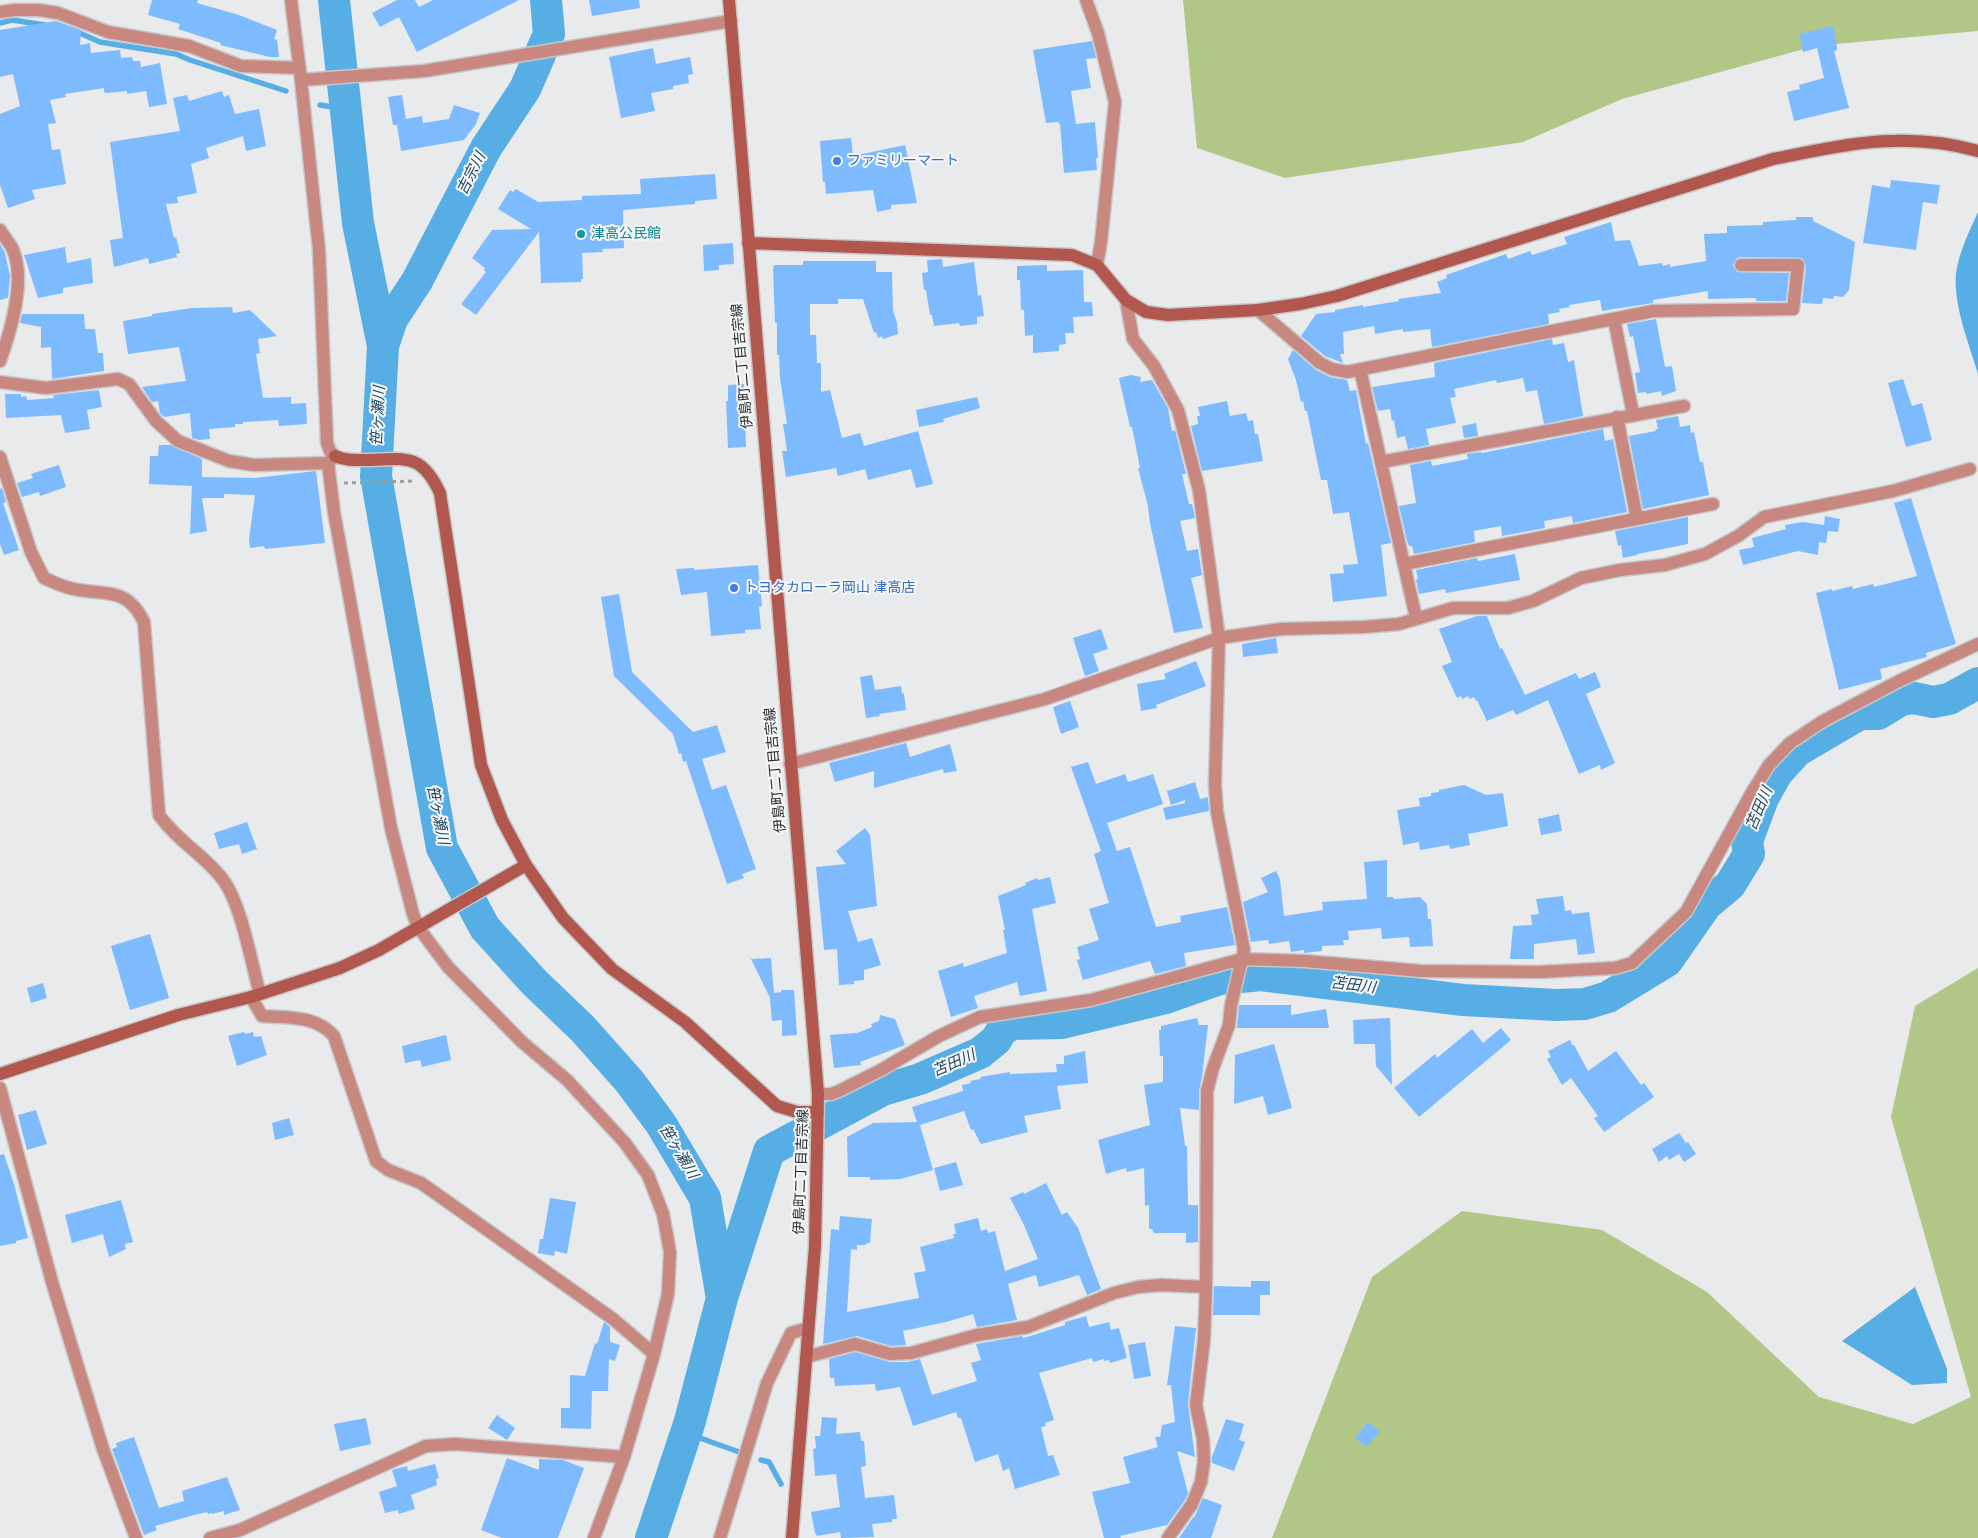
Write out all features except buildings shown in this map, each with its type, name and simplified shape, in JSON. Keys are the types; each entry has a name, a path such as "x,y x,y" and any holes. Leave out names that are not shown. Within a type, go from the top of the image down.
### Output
{"street":[{"path":"291,0 319,250 327,443 335,459 334,512 389,818 400,866 421,925 448,967 522,1042 567,1080 625,1143 648,1175 663,1214 670,1252 668,1294 654,1354 624,1457 594,1538"},
{"name":"伊島町二丁目吉宗線","path":"729,0 818,1094 815,1246 792,1538"},
{"path":"1086,0 1098,33 1115,102 1097,265"},
{"path":"0,12 39,10 58,13 108,32 189,46 241,66 300,74 370,75 424,71 731,21"},
{"path":"748,243 1072,255 1097,265 1126,300 1146,312 1168,315 1258,310 1300,304 1336,296 1773,159 1879,140 1912,139 1965,147 1978,151"},
{"path":"0,230 13,249 19,274 10,333 0,360"},
{"path":"1258,310 1320,363 1332,369 1347,372 1653,311 1793,309 1798,265 1742,265"},
{"path":"1126,300 1133,339 1154,366 1178,410 1199,490 1219,638 1214,784 1217,812 1244,950 1233,995 1229,1026 1206,1091 1206,1287 1204,1340 1196,1405 1203,1439 1204,1461 1202,1482 1192,1504 1168,1538"},
{"path":"1614,319 1633,414"},
{"path":"1360,369 1416,618"},
{"path":"0,382 46,388 118,379 129,384 156,421 178,441 229,461 254,465 335,459 410,460 422,465 432,476 440,493 481,765 502,820 526,865 563,918 612,969 685,1022 777,1106 797,1112 818,1112"},
{"path":"1381,462 1684,406"},
{"path":"1617,417 1637,518"},
{"path":"0,457 31,552 44,578 67,588 114,594 125,598 138,608 144,622 159,815 170,830 208,863 224,880 235,900 255,996 262,1016 313,1020 326,1027 334,1036 376,1161 388,1170 421,1183 613,1318 654,1354"},
{"path":"790,764 1044,699 1219,638 1281,629 1364,627 1399,624 1453,608 1508,608 1534,601 1581,578 1620,570 1665,565 1705,554 1738,536 1764,517 1893,490 1970,469"},
{"path":"1404,564 1713,504"},
{"path":"818,1094 831,1094 839,1091 881,1070 939,1036 980,1017 1090,1000 1242,963 1305,961 1421,971 1539,972 1616,968 1632,963 1686,912 1751,794 1769,765 1790,743 1823,722 1899,681 1978,644"},
{"path":"0,1074 178,1015 255,996 340,968 379,950 526,865"},
{"path":"0,1088 52,1282 77,1366 103,1449 136,1538"},
{"path":"806,1357 855,1344 890,1354 912,1353 977,1335 1028,1327 1114,1293 1138,1287 1161,1285 1206,1287"},
{"path":"720,1538 767,1383 791,1332 808,1328"},
{"path":"210,1538 240,1530 426,1446 455,1444 624,1457"}],"path":[{"path":"337,483 413,481"}],"green space":[{"path":"1183,0 1978,0 1978,31 1815,46 1622,99 1523,142 1285,178 1197,148"},
{"path":"1978,968 1978,1538 1272,1538 1372,1277 1462,1211 1602,1230 1707,1292 1819,1397 1913,1424 1971,1397 1891,1117 1915,1006"}],"water":[{"path":"1978,212 1978,374 1959,311 1956,273 1959,257"},
{"path":"1915,1287 1947,1369 1947,1383 1912,1385 1842,1341"}],"waterway":[{"name":"笹ヶ瀬川","path":"334,0 358,223 383,346 376,476 442,848 485,928 534,982 583,1029 630,1082 661,1124 705,1198 721,1293"},
{"name":"吉宗川","path":"383,346 392,319 417,281 486,148 525,89 549,34 546,0"},
{"path":"0,23 12,20 45,25"},
{"path":"75,31 100,42 176,54 286,91"},
{"path":"320,105 345,109"},
{"name":"苫田川","path":"651,1538 690,1421 722,1298 769,1151 883,1090 920,1079 980,1053 996,1040 1002,1030 1012,1024 1062,1023 1166,998 1220,979 1261,975 1463,1000 1556,1005 1585,1004 1608,997 1667,961 1706,905 1730,885 1749,854 1747,841 1763,798 1777,773 1797,751 1860,714 1878,714 1901,700 1914,698 1933,702 1949,699 1978,683"},
{"path":"686,1433 742,1453"},
{"path":"761,1460 769,1462 781,1484"}],"place":[{"name":"ファミリーマート","path":"837,161"},
{"name":"津高公民館","path":"581,234"},
{"name":"トヨタカローラ岡山 津高店","path":"734,588"}]}
